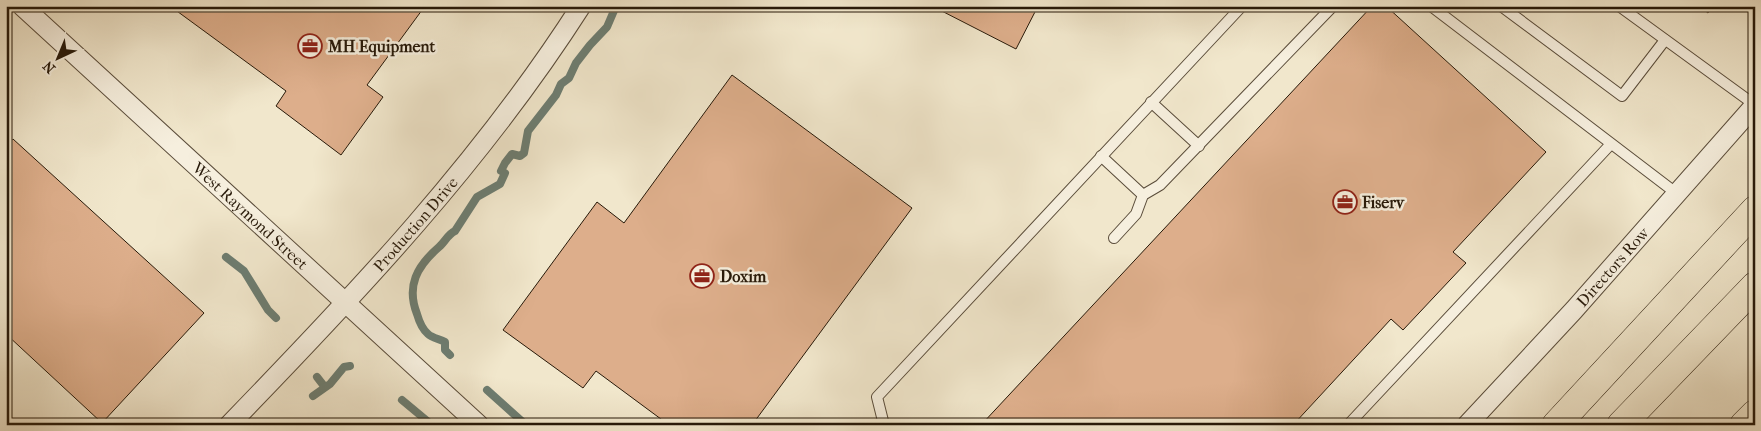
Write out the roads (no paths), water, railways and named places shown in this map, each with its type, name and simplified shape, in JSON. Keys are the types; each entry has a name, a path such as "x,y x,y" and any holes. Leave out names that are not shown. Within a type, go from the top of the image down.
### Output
{"highway":[{"path":"1556,425 1755,210"},
{"path":"1622,425 1755,286"},
{"path":"1744,425 1755,414"}],"street":[{"name":"West Raymond Street","path":"22,6 479,425"},
{"name":"Production Drive","path":"229,425 347,304 453,182 581,6"},
{"name":"Directors Row","path":"1466,425 1574,310 1755,105"}],"lane":[{"path":"884,425 877,397 1242,6"},
{"path":"1114,238 1136,214 1143,195 1160,185 1333,6"},
{"path":"1431,6 1610,145 1676,193"},
{"path":"1500,6 1622,96 1664,40"},
{"path":"1619,6 1755,105"},
{"path":"1151,102 1199,146"},
{"path":"1348,425 1610,145"},
{"path":"1101,156 1143,195"}],"waterway":[{"path":"450,355 445,350 445,342 430,335 424,330 420,322 413,294 413,286 419,269 431,254 455,231 477,197 500,184 505,173 501,171 512,154 520,156 524,153 528,131 556,95 561,84 569,78 576,63 607,27 616,6"},
{"path":"226,257 244,271 268,310 276,318"},
{"path":"313,396 330,384 344,367 350,366"},
{"path":"317,377 324,386"},
{"path":"487,390 526,425"},
{"path":"402,400 432,425"}],"place":[{"name":"MH Equipment","path":"310,46"},
{"name":"Fiserv","path":"1345,202"},
{"name":"Doxim","path":"702,276"}]}
